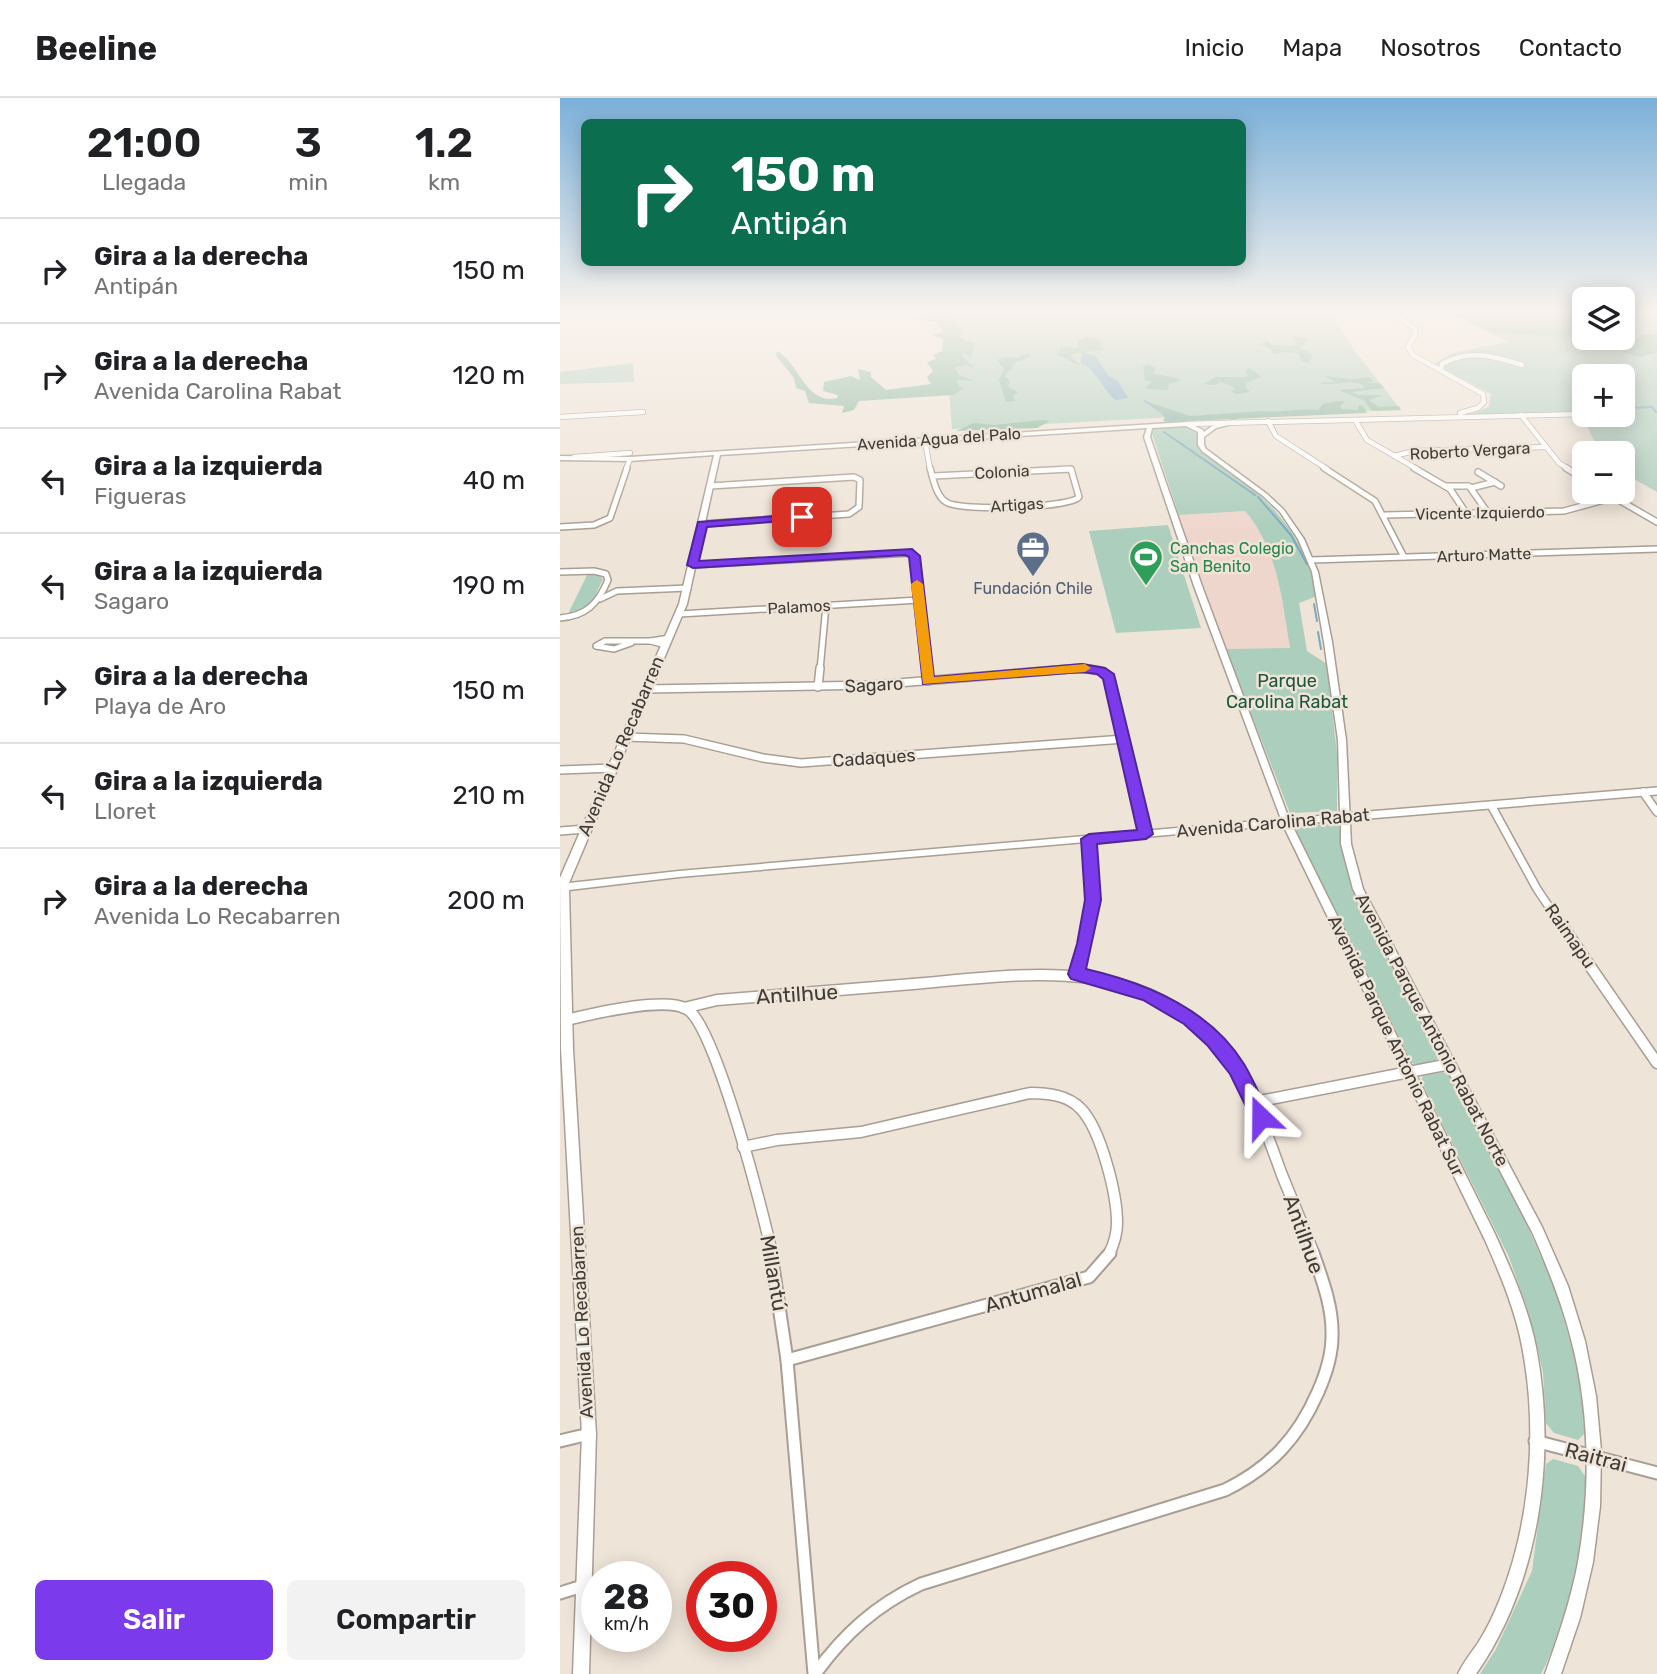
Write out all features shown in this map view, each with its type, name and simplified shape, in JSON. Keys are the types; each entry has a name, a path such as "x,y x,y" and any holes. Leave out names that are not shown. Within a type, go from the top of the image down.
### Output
{"street":[{"path":"1446,418 1448,415 1475,410 1483,404 1485,399 1478,390 1469,386"},
{"path":"560,417 643,412"},
{"name":"Avenida Agua del Palo","path":"562,460 1187,424 1572,414"},
{"path":"1521,415 1559,463 1572,471"},
{"path":"1355,420 1365,438 1445,486 1466,513"},
{"path":"1268,421 1276,436 1371,497 1385,516 1404,557"},
{"path":"1106,428 1148,436 1187,430 1202,435 1214,427 1234,422"},
{"name":"Avenida Parque Antonio Rabat Norte","path":"1187,424 1200,429 1204,450 1255,487 1282,511 1297,530 1311,561 1320,594 1337,698 1348,855 1358,889 1538,1231 1561,1281 1579,1339 1587,1375 1595,1457 1595,1492 1586,1565 1566,1640 1553,1674"},
{"path":"1148,436 1150,426"},
{"name":"Avenida Parque Antonio Rabat Sur","path":"1148,436 1198,586 1286,822 1490,1236 1513,1293 1529,1348 1535,1441 1533,1488 1523,1552 1492,1634 1466,1674"},
{"path":"924,438 933,476"},
{"name":"Roberto Vergara","path":"1394,456 1414,451 1546,447"},
{"name":"Avenida Lo Recabarren","path":"586,1561 589,1434 564,1028 562,884 679,614 688,588 718,453"},
{"path":"560,527 590,526 604,522 611,515 630,456"},
{"name":"Colonia","path":"933,476 1071,469 1078,500"},
{"path":"1471,488 1498,484 1478,472"},
{"name":"Artigas","path":"933,476 943,499 955,505 978,508 1078,500"},
{"path":"702,524 849,514 856,512 859,507 860,480 854,477 710,486"},
{"path":"1445,486 1464,484 1471,488 1488,513"},
{"name":"Vicente Izquierdo","path":"1385,516 1564,511 1590,504"},
{"path":"1627,504 1657,522"},
{"name":"Arturo Matte","path":"1311,561 1657,549"},
{"path":"693,565 911,553 914,556 928,681"},
{"path":"560,572 603,573 608,576 598,601 585,614 560,618"},
{"path":"606,584 609,589 617,591 688,588"},
{"path":"598,601 617,591"},
{"name":"Palamos","path":"679,614 919,600"},
{"path":"818,687 826,605"},
{"path":"631,643 667,642"},
{"name":"Sagaro","path":"646,689 818,687 1082,668 1101,671 1111,680 1124,739"},
{"name":"Cadaques","path":"626,737 679,738 750,757 801,763 1124,739"},
{"path":"1124,739 1146,834"},
{"path":"560,769 613,768"},
{"name":"Avenida Carolina Rabat","path":"562,884 1657,790"},
{"path":"1643,792 1657,812"},
{"name":"Raimapu","path":"1491,805 1537,889 1657,1063"},
{"path":"560,831 586,829"},
{"path":"1077,974 1093,908 1089,839"},
{"name":"Antilhue","path":"684,1008 717,1000 1032,974 1077,974 1113,982 1149,995 1190,1019 1226,1054 1245,1082 1315,1261 1333,1333 1332,1352 1308,1416 1288,1446 1260,1472 1225,1490 922,1584 894,1596 858,1620 831,1650 815,1674"},
{"path":"564,1028 624,1006 684,1008"},
{"name":"Millantú","path":"684,1008 698,1020 711,1044 772,1251 787,1360 815,1674"},
{"path":"1255,1102 1450,1064"},
{"name":"Antumalal","path":"743,1147 777,1140 861,1132 1030,1093 1056,1095 1076,1105 1089,1119 1119,1218 1115,1241 1106,1259 1083,1280 787,1360"},
{"path":"560,1441 589,1434"},
{"name":"Raitrai","path":"1535,1441 1657,1473"},
{"path":"560,1593 581,1587"},
{"name":"Avenida Lo Recabarren","path":"581,1674 582,1652"}],"shaded area":[{"path":"1245,511 1259,529 1271,554 1281,592 1290,648 1226,649 1179,515"}],"green space":[{"path":"796,386 807,386 826,399 837,398 838,395 823,391 824,386 881,386 886,390 919,386 959,386 964,388 953,395 859,401 854,410 842,413 844,406 809,403 805,391"},
{"path":"949,386 1382,386 1401,410 1232,414 952,429"},
{"path":"1001,386 1009,386 1018,392 1013,396 1015,401 1006,402"},
{"path":"1148,386 1169,386 1168,390 1146,387"},
{"path":"1230,386 1246,386 1250,392 1231,392 1235,388"},
{"path":"1363,386 1382,386 1384,388 1352,392 1359,395 1383,395 1369,400 1379,407 1399,406 1401,410 1372,411 1365,401 1339,390 1364,388"},
{"path":"1475,386 1572,386 1572,412 1467,416 1489,407 1491,394"},
{"path":"1635,386 1657,386 1657,492 1635,479 1635,441 1594,441 1587,427 1635,427"},
{"path":"1345,401 1340,406 1342,409 1358,410 1358,406 1362,405 1367,413 1167,422 1163,421 1165,417 1148,402 1190,416 1318,410 1323,404"},
{"path":"1050,421 1037,428 956,431 974,423 994,425"},
{"name":"Parque Carolina Rabat","path":"1183,426 1198,434 1200,449 1240,479 1274,510 1300,547 1310,570 1317,596 1299,603 1307,651 1327,664 1337,754 1337,811 1290,813 1226,649 1290,648 1277,576 1265,542 1245,511 1179,515 1151,431 1153,427"},
{"name":"Canchas Colegio San Benito","path":"1168,525 1201,628 1116,633 1089,531"},
{"path":"588,573 598,574 603,579 590,606 568,614"},
{"path":"1334,823 1340,827 1348,875 1358,899 1439,1054 1436,1062 1419,1066 1412,1063 1296,831 1299,826"},
{"path":"1443,1072 1451,1076 1496,1162 1555,1292 1569,1337 1579,1384 1585,1433 1578,1440 1554,1433 1546,1423 1543,1372 1528,1311 1509,1257 1421,1081 1423,1076"},
{"path":"1553,1459 1578,1466 1587,1479 1574,1579 1561,1628 1541,1674 1480,1674 1496,1649 1532,1571 1546,1464"}],"water":[{"path":"1103,386 1121,386 1128,398 1115,400"}],"waterway":[{"path":"1145,401 1158,410"},
{"path":"1635,408 1652,407"},
{"path":"1652,407 1656,412"},
{"path":"1164,414 1177,419"},
{"path":"1164,432 1255,495"},
{"path":"1258,497 1291,535 1307,564"},
{"path":"1314,604 1317,621"},
{"path":"1318,632 1321,649"}],"slow traffic":[{"path":"917,584 928,681 1085,668"}],"place":[{"name":"Fundación Chile","path":"1033,578"},
{"name":"Canchas Colegio San Benito","path":"1146,587"}],"route":[{"path":"802,517 702,524 693,565 908,552 914,556 928,681 1082,668 1101,671 1109,677 1146,834 1089,839 1092,916 1077,974 1113,982 1149,995 1201,1027 1236,1068 1261,1117"}]}
